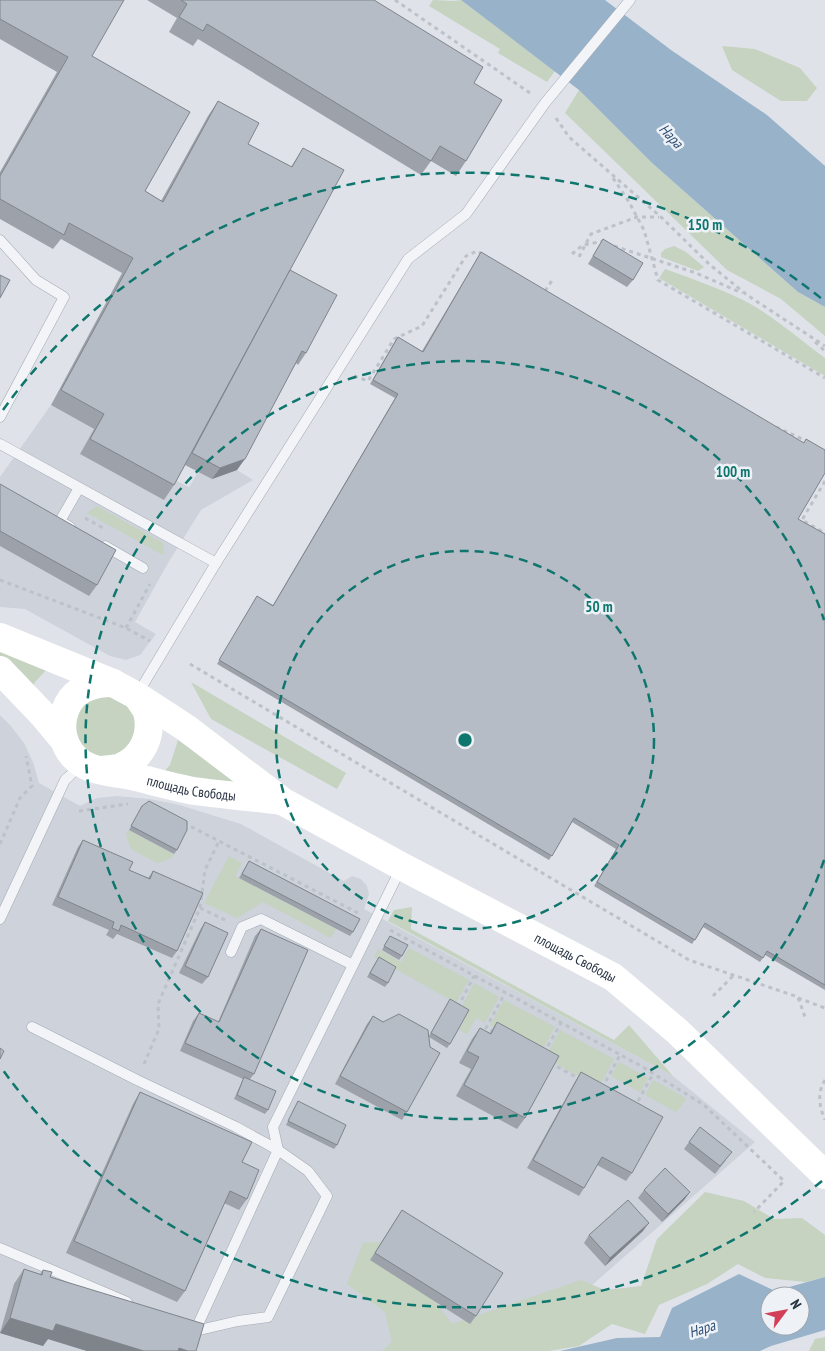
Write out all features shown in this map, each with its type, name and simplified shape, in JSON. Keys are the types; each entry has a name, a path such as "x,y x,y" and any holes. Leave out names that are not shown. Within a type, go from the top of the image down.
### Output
{"main road":[{"name":"площадь Свободы","path":"0,637 113,683 137,696 186,728 282,801 401,866 613,977 677,1031 816,1166"},
{"path":"0,670 64,739"},
{"path":"92,767 68,750 62,728 64,712 71,698 83,688 98,683 113,683"},
{"name":"площадь Свободы","path":"92,767 119,768 135,759 145,745 149,728 146,710 137,696"},
{"name":"площадь Свободы","path":"92,767 194,791 282,801"}],"lane":[{"path":"137,696 216,563 408,259 466,214 545,103 630,0"},
{"path":"0,240 36,280 64,297 0,417"},
{"path":"0,444 216,563"},
{"path":"77,531 60,521 79,488"},
{"path":"94,540 143,568"},
{"path":"0,919 65,780 92,767"},
{"path":"196,1331 278,1150 273,1127 401,866"},
{"path":"231,952 242,927 261,919 353,966"},
{"path":"32,1027 236,1127 278,1150 308,1171 327,1196 268,1317 238,1321 196,1331 178,1324"},
{"path":"0,1248 133,1305"}],"path":[{"path":"395,0 401,2 545,103 569,137 661,217 709,264 747,295 825,346"},
{"path":"610,173 637,217 658,280 825,378"},
{"path":"579,257 591,234 637,217 661,217"},
{"path":"572,254 586,244 603,240 618,248 696,273 747,295"},
{"path":"368,381 394,338 422,326 466,256 478,251 486,256"},
{"path":"537,286 545,291 553,279"},
{"path":"808,336 825,351"},
{"path":"772,426 812,444"},
{"path":"825,481 802,520 825,533"},
{"path":"126,628 154,578"},
{"path":"0,580 126,628 151,642"},
{"path":"190,664 689,960 825,1008"},
{"path":"0,844 20,798 32,786 26,756"},
{"path":"79,811 134,803"},
{"path":"177,819 374,922 620,1055 704,1105 784,1181 754,1212"},
{"path":"137,1080 159,1028 158,1004 200,908 205,870 218,841"},
{"path":"200,908 242,927"},
{"path":"713,996 734,975"},
{"path":"457,1008 474,976"},
{"path":"502,1036 486,1028 505,993"},
{"path":"798,997 805,1017"},
{"path":"542,1058 561,1023"},
{"path":"600,1090 620,1055"},
{"path":"550,1063 584,1081"},
{"path":"638,1101 653,1074"},
{"path":"825,1080 821,1086 819,1096 821,1111 825,1120"}],"shaded area":[{"path":"51,405 94,429 81,454 175,480 189,487 198,472 237,470 253,480 201,510 168,563 135,622 156,634 140,655 126,660 110,656 25,609 0,607 0,477"},
{"path":"0,715 24,743 33,762 39,783 80,806 97,798 117,796 176,804 241,824 344,881 352,876 361,879 367,886 369,894 364,909 673,1076 755,1142 583,1293 427,1351 0,1351"}],"green space":[{"path":"433,0 461,0 555,71 547,82 498,53 500,49 429,6"},
{"path":"722,46 755,49 800,68 817,88 807,101 781,101 732,70"},
{"path":"579,90 651,162 798,292 825,307 825,336 781,299 727,270 565,113"},
{"path":"674,246 686,252 704,267 698,271 661,257 661,253 665,249"},
{"path":"665,269 724,291 764,312 825,358 825,376 659,278"},
{"path":"97,506 163,543 163,555 87,513"},
{"path":"0,645 51,665 35,682 30,693 0,661"},
{"path":"191,682 346,773 337,789 211,719"},
{"path":"113,690 139,714 133,748 103,761 74,743 75,710 77,704 89,697"},
{"path":"178,740 250,788 162,774 170,765"},
{"path":"129,830 174,854 172,858 157,863 131,849 126,834"},
{"path":"229,856 242,863 235,876 336,929 331,938 263,902 237,918 204,903"},
{"path":"412,907 411,929 614,1040 629,1025 673,1076 388,921 394,910"},
{"path":"409,948 469,980 456,1003 374,957 378,949 401,962"},
{"path":"474,983 499,997 485,1023 476,1018 467,1034 459,1030 469,1010 462,1006"},
{"path":"504,1000 555,1027 541,1053 490,1025"},
{"path":"560,1030 614,1059 599,1087 545,1058"},
{"path":"619,1062 648,1078 640,1092 611,1076"},
{"path":"653,1080 686,1098 676,1112 645,1095"},
{"path":"705,1192 744,1201 774,1219 802,1218 825,1235 825,1277 806,1282 765,1278 738,1264 707,1284 659,1305 645,1334 612,1324 579,1346 549,1351 382,1351 392,1342 385,1312 347,1284 363,1243 395,1241 419,1280 452,1324 581,1280 605,1290 641,1286 657,1239"},
{"path":"825,1337 825,1351 809,1351 815,1339"}],"water":[{"name":"Нара","path":"461,0 605,0 671,50 767,115 825,166 825,307 798,292 651,162 579,90"},
{"name":"Нара","path":"739,1274 764,1286 760,1286 760,1336 805,1336 760,1351 560,1351 617,1338 660,1337 672,1308"},
{"path":"825,1277 825,1330 810,1334 810,1286 793,1286"}],"building":[{"path":"0,0 124,0 92,56 190,112 145,191 163,202 218,101 259,123 248,144 292,167 303,148 344,170 174,485 90,439 104,414 61,390 133,258 69,223 64,235 0,199 0,176 68,57 0,19"},
{"path":"181,0 374,0 483,67 474,83 502,100 466,161 440,146 431,161 207,24 203,31 179,17 187,4"},
{"path":"603,239 643,263 633,280 593,256"},
{"path":"481,252 804,443 806,439 825,450 825,473 798,519 825,534 825,985 767,951 763,958 705,923 695,940 597,882 619,845 574,818 552,856 219,660 257,596 273,606 398,394 373,380 398,337 423,352"},
{"path":"290,270 337,295 306,353 302,351 245,459 220,468 192,453"},
{"path":"0,275 10,280 0,298"},
{"path":"0,484 116,550 97,585 0,531"},
{"path":"149,801 187,821 187,830 177,850 131,826 142,806"},
{"path":"83,840 133,862 129,870 150,879 153,871 203,893 177,951 121,925 119,931 112,928 114,922 58,897"},
{"path":"249,861 360,919 353,932 242,874"},
{"path":"205,922 228,933 208,977 185,966"},
{"path":"261,929 308,950 254,1074 185,1043 199,1013 219,1022"},
{"path":"390,936 408,945 402,956 384,946"},
{"path":"379,957 396,967 388,983 370,973"},
{"path":"450,999 469,1010 450,1044 431,1033"},
{"path":"399,1014 428,1030 430,1047 440,1053 407,1112 340,1076 373,1016 383,1022"},
{"path":"497,1022 559,1056 525,1118 464,1085 479,1057 467,1051 480,1028 491,1034"},
{"path":"0,1048 4,1051 0,1059"},
{"path":"581,1072 663,1117 632,1173 602,1157 584,1188 533,1160"},
{"path":"244,1077 276,1091 268,1110 237,1095"},
{"path":"140,1092 252,1142 242,1162 259,1170 247,1199 230,1191 185,1291 74,1241"},
{"path":"298,1101 346,1125 337,1145 288,1121"},
{"path":"700,1127 732,1152 720,1166 689,1142"},
{"path":"665,1168 690,1192 668,1214 644,1190"},
{"path":"628,1200 649,1223 610,1258 589,1235"},
{"path":"402,1210 503,1273 476,1316 375,1253"},
{"path":"24,1269 42,1275 43,1270 52,1272 50,1277 204,1324 196,1351 179,1348 178,1351 144,1351 56,1324 53,1331 10,1318"}]}
